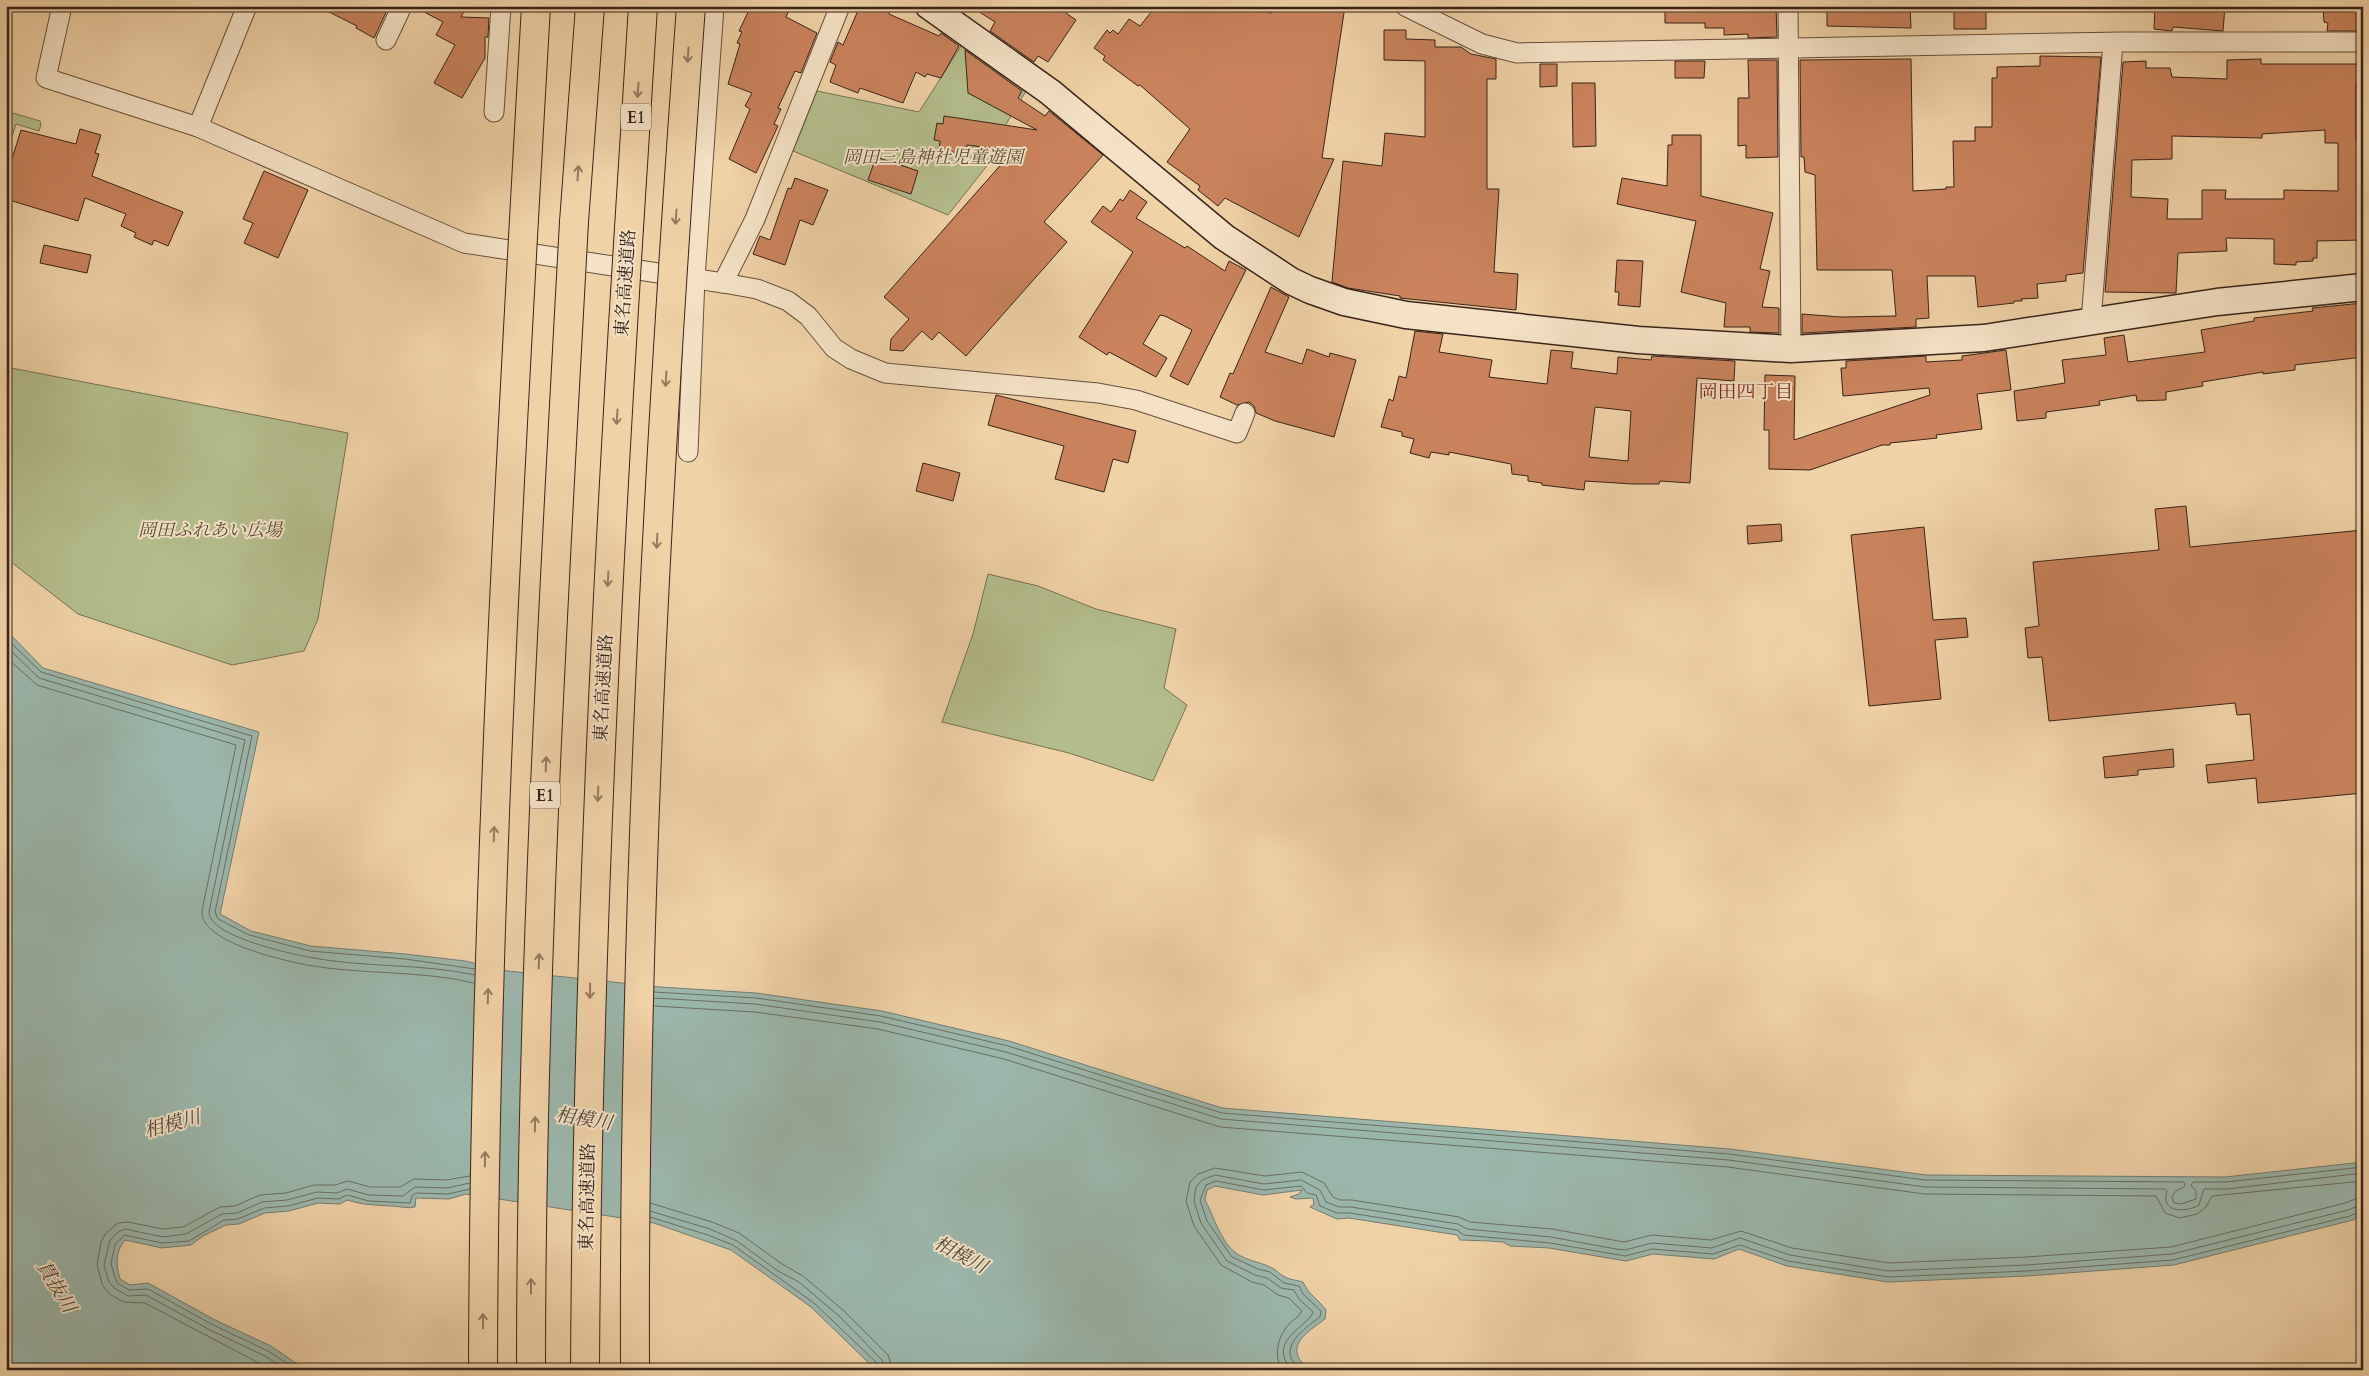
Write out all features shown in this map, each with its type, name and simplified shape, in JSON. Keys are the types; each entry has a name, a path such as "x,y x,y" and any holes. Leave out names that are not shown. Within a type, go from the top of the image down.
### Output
{"highway":[{"path":"483,1370 488,995 510,454 536,6"},
{"name":"E1","path":"531,1370 538,988 549,697 574,232 590,6"},
{"name":"東名高速道路","path":"585,1370 590,996 602,698 643,6"},
{"path":"636,1370 640,997 649,695 671,283 691,6"}],"street":[{"path":"62,6 46,78 198,126 464,242 757,289 788,301 808,316 834,348 851,359 885,373 1098,393 1136,400 1236,432 1245,413"},
{"path":"198,126 247,6"},
{"path":"386,40 402,6"},
{"path":"494,112 501,6"},
{"path":"688,452 690,363 714,6"},
{"path":"723,283 755,219 840,6"},
{"path":"929,6 1050,92 1224,238 1310,290 1344,302 1406,315 1638,340 1791,349 1984,338 2217,302 2363,287"},
{"path":"1405,6 1482,44 1517,53 1788,50 2113,43 2363,42"},
{"path":"1788,6 1791,349"},
{"path":"2091,322 2113,43"}],"green space":[{"name":"岡田三島神社児童遊園","path":"964,41 1029,86 1005,126 1009,138 948,215 793,151 817,91 919,112"},
{"path":"6,111 40,121 41,124 39,131 16,124 6,155"},
{"name":"岡田ふれあい広場","path":"6,367 348,433 318,619 304,651 232,665 78,614 6,558"},
{"path":"988,574 1038,586 1096,609 1176,629 1164,688 1187,705 1153,781 1069,753 942,722 973,634"}],"water":[{"path":"6,630 43,668 259,732 220,914 251,931 311,946 465,961 508,971 660,987 756,993 882,1011 1009,1041 1222,1108 1730,1149 1926,1175 2225,1177 2363,1162 2363,1214 2353,1220 2174,1265 2027,1276 1888,1282 1787,1266 1739,1249 1714,1259 1653,1254 1626,1261 1549,1248 1510,1246 1503,1242 1460,1240 1457,1235 1349,1218 1337,1219 1310,1207 1314,1204 1313,1198 1296,1199 1290,1197 1299,1194 1302,1190 1263,1195 1215,1186 1207,1190 1205,1200 1222,1236 1231,1248 1240,1256 1268,1266 1287,1278 1303,1282 1326,1310 1325,1319 1306,1334 1298,1345 1297,1352 1305,1366 1305,1370 876,1370 811,1307 731,1250 654,1223 466,1194 449,1199 416,1198 415,1207 409,1208 358,1203 347,1200 340,1204 318,1203 289,1211 265,1213 239,1224 226,1225 203,1236 191,1245 162,1248 125,1240 119,1249 117,1263 120,1279 130,1285 148,1283 215,1320 271,1346 306,1370 6,1370"}],"building":[{"path":"317,6 389,6 374,38 356,28 357,26"},
{"path":"413,6 467,6 461,17 489,18 488,37 485,37 485,58 462,98 434,83 455,45 436,35 443,22"},
{"path":"751,6 791,6 786,17 817,33 801,73 795,71 778,108 781,109 774,124 778,126 756,173 729,159 750,109 745,106 752,93 728,84 740,44 737,43 742,32 739,31"},
{"path":"860,6 892,6 889,14 939,36 941,33 959,46 941,78 927,74 925,77 916,72 903,103 860,88 858,93 830,82 836,65 830,62 838,42 843,45"},
{"path":"970,6 1056,6 1076,20 1048,62 1038,56 1034,62 990,31 995,22"},
{"path":"1156,6 1220,6 1272,13 1273,6 1345,6 1322,158 1334,159 1299,237 1225,198 1218,206 1198,190 1200,186 1167,162 1190,129 1140,85 1138,86 1103,60 1105,56 1094,48 1107,30 1110,33 1113,30 1118,34 1129,19 1140,26"},
{"path":"1665,6 1776,6 1777,37 1748,38 1748,34 1724,35 1724,28 1705,28 1705,23 1665,23"},
{"path":"1827,6 1910,6 1911,28 1827,26"},
{"path":"1954,6 1986,6 1986,29 1954,29"},
{"path":"2195,6 2225,6 2223,31 2173,27 2172,31 2154,29 2155,8 2195,9"},
{"path":"2323,6 2359,6 2363,8 2363,31 2327,31 2328,23 2324,22"},
{"path":"1384,30 1406,30 1406,39 1435,40 1435,47 1461,47 1471,54 1496,59 1496,79 1487,79 1487,189 1499,189 1494,272 1518,274 1516,310 1400,298 1400,296 1348,288 1332,282 1343,161 1382,166 1385,133 1425,137 1425,61 1384,60"},
{"path":"965,50 1022,91 1018,98 1045,116 1049,111 1103,155 1044,222 1067,242 966,356 939,332 932,340 922,331 903,351 890,350 891,339 909,319 884,297 1013,151 967,145 966,154 939,150 940,141 934,140 937,123 943,124 944,116 1037,130 968,93"},
{"path":"2040,56 2101,57 2083,273 2066,275 2066,281 2037,284 2038,298 2021,299 2022,301 2014,301 2014,303 1978,307 1975,276 1927,276 1929,318 1916,319 1916,327 1802,333 1802,314 1841,317 1896,316 1892,270 1817,270 1815,175 1805,172 1804,157 1801,157 1800,60 1911,59 1913,191 1954,187 1953,141 1975,141 1975,127 1992,127 1992,78 1997,78 1997,67 2040,66"},
{"path":"2261,59 2261,64 2363,64 2363,83 2356,84 2356,139 2363,138 2363,240 2317,241 2317,258 2313,258 2313,261 2296,262 2296,265 2274,264 2274,239 2226,238 2227,251 2178,253 2176,293 2105,292 2123,62 2146,61 2146,68 2170,68 2172,77 2227,79 2227,60","holes":["2325,130 2325,143 2338,143 2338,191 2284,190 2284,199 2225,199 2226,190 2202,190 2202,219 2167,219 2168,199 2131,197 2132,160 2172,159 2172,136 2262,138 2262,134"]},
{"path":"1748,60 1777,60 1778,157 1746,158 1746,145 1738,146 1738,98 1749,98"},
{"path":"1675,61 1705,61 1704,78 1675,78"},
{"path":"1540,64 1557,64 1557,86 1540,87"},
{"path":"1572,83 1595,83 1596,146 1573,147"},
{"path":"80,129 101,135 95,153 99,154 92,176 183,212 168,246 154,240 152,245 134,237 136,233 121,226 126,214 85,198 78,221 6,199 6,178 21,130 76,144"},
{"path":"1672,135 1701,135 1701,196 1773,213 1760,269 1770,271 1762,307 1779,308 1779,333 1750,332 1750,327 1724,327 1726,303 1681,292 1696,221 1617,204 1622,178 1667,186 1668,145 1672,145"},
{"path":"876,157 918,171 911,194 868,180"},
{"path":"264,171 308,190 278,258 244,243 253,223 243,219"},
{"path":"795,178 828,190 813,225 800,220 785,265 753,254 760,236 770,240 788,188 791,189"},
{"path":"1130,190 1147,202 1136,218 1185,248 1187,246 1225,271 1229,261 1246,270 1188,385 1170,376 1192,330 1165,316 1160,315 1143,344 1167,358 1156,377 1109,352 1107,355 1079,337 1133,252 1091,222 1103,206 1111,212 1120,199 1123,201"},
{"path":"44,245 91,255 87,273 40,263"},
{"path":"1617,260 1643,261 1640,307 1618,305 1619,292 1615,292"},
{"path":"1271,287 1289,297 1265,352 1302,364 1307,349 1329,357 1330,353 1356,360 1334,437 1275,421 1256,413 1254,406 1249,402 1237,405 1220,397 1230,373 1233,374"},
{"path":"2363,303 2363,357 2295,365 2295,370 2263,374 2263,372 2202,382 2203,386 2166,392 2166,400 2137,401 2136,395 2099,401 2100,405 2046,412 2046,418 2017,421 2014,391 2065,383 2062,360 2106,355 2104,338 2124,335 2128,362 2205,352 2201,330 2254,321 2254,318 2313,311 2312,308"},
{"path":"1415,331 1443,334 1439,352 1492,360 1489,377 1547,384 1551,350 1573,352 1571,368 1617,374 1618,357 1651,360 1652,356 1735,361 1734,381 1697,378 1690,483 1660,481 1659,484 1633,484 1585,481 1584,490 1542,485 1542,483 1528,481 1528,476 1512,474 1511,464 1449,452 1449,455 1431,452 1429,458 1410,453 1414,439 1402,436 1402,432 1381,427 1389,399 1393,401 1399,376 1406,378","holes":["1595,407 1631,411 1628,461 1589,457"]},
{"path":"2006,350 2011,390 1977,394 1982,429 1936,435 1937,438 1890,443 1890,445 1882,445 1810,470 1769,469 1769,430 1764,430 1765,375 1795,376 1794,440 1930,395 1929,388 1843,396 1841,368 1846,368 1846,361 1926,356 1926,362 1962,360 1962,356"},
{"path":"996,395 1136,431 1128,463 1113,459 1104,492 1055,479 1064,446 988,425"},
{"path":"923,463 960,473 953,501 916,491"},
{"path":"2186,506 2190,547 2363,530 2363,793 2258,803 2256,778 2208,783 2206,765 2254,760 2250,714 2237,715 2235,703 2049,721 2042,657 2028,658 2025,628 2039,626 2033,562 2159,550 2155,509"},
{"path":"1781,524 1782,541 1748,544 1747,526"},
{"path":"1924,527 1933,620 1966,618 1968,637 1935,640 1941,699 1869,706 1851,535"},
{"path":"2173,749 2174,767 2138,770 2138,775 2105,778 2103,757"}],"district":[{"name":"岡田四丁目","path":"1746,391"}],"water label":[{"name":"相模川","path":"584,1118"},
{"name":"相模川","path":"172,1123"},
{"name":"相模川","path":"961,1254"},
{"name":"貫抜川","path":"57,1286"}]}
